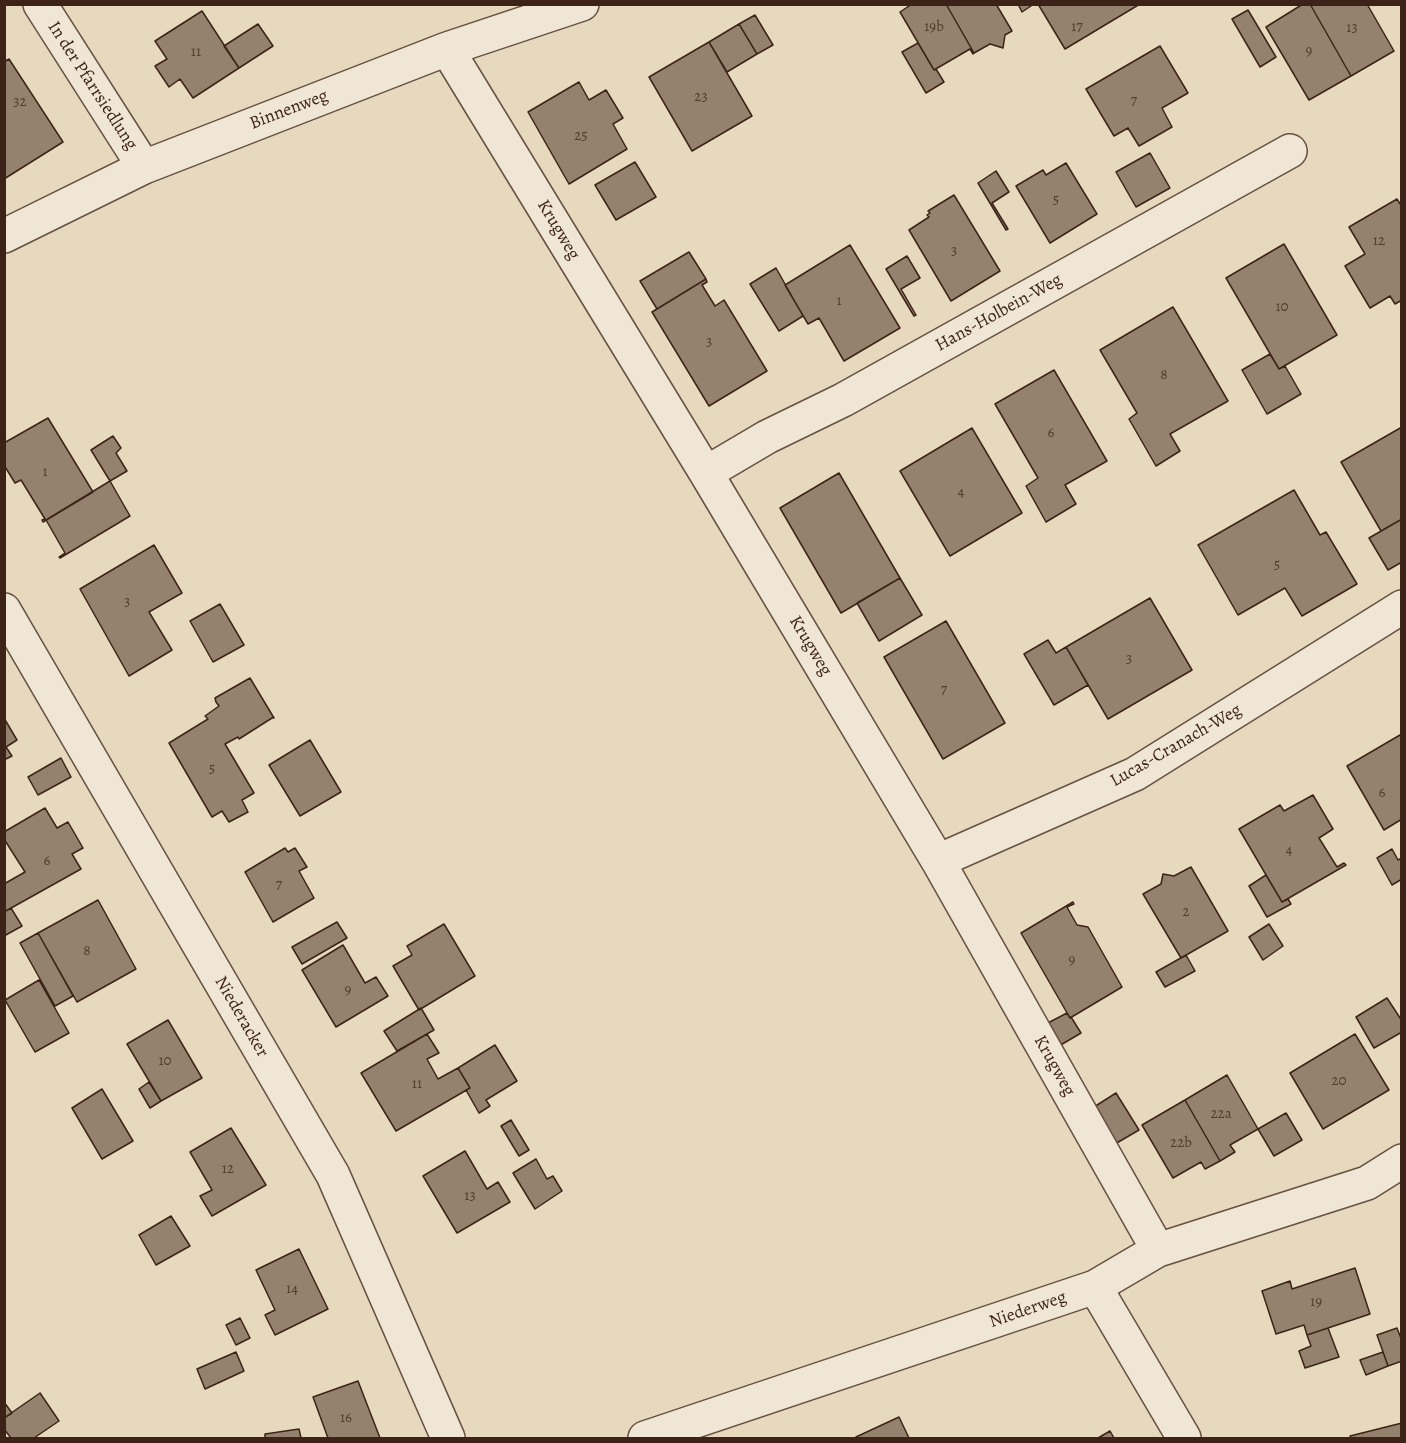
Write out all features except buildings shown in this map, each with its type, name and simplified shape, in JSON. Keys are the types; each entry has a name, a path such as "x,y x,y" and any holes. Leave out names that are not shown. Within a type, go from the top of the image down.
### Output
{"street":[{"name":"In der Pfarrsiedlung","path":"40,4 144,167"},
{"name":"Binnenweg","path":"4,236 144,167 447,49 582,4"},
{"name":"Krugweg","path":"447,49 706,473 938,861 1158,1250"},
{"name":"Hans-Holbein-Weg","path":"706,473 767,437 854,394 1290,151"},
{"name":"Lucas-Cranach-Weg","path":"938,861 1135,774 1401,607"},
{"name":"Niederacker","path":"4,610 333,1175 448,1438"},
{"name":"Niederweg","path":"645,1438 1095,1287 1158,1250 1367,1184 1401,1161"},
{"path":"1095,1287 1184,1438"}]}
